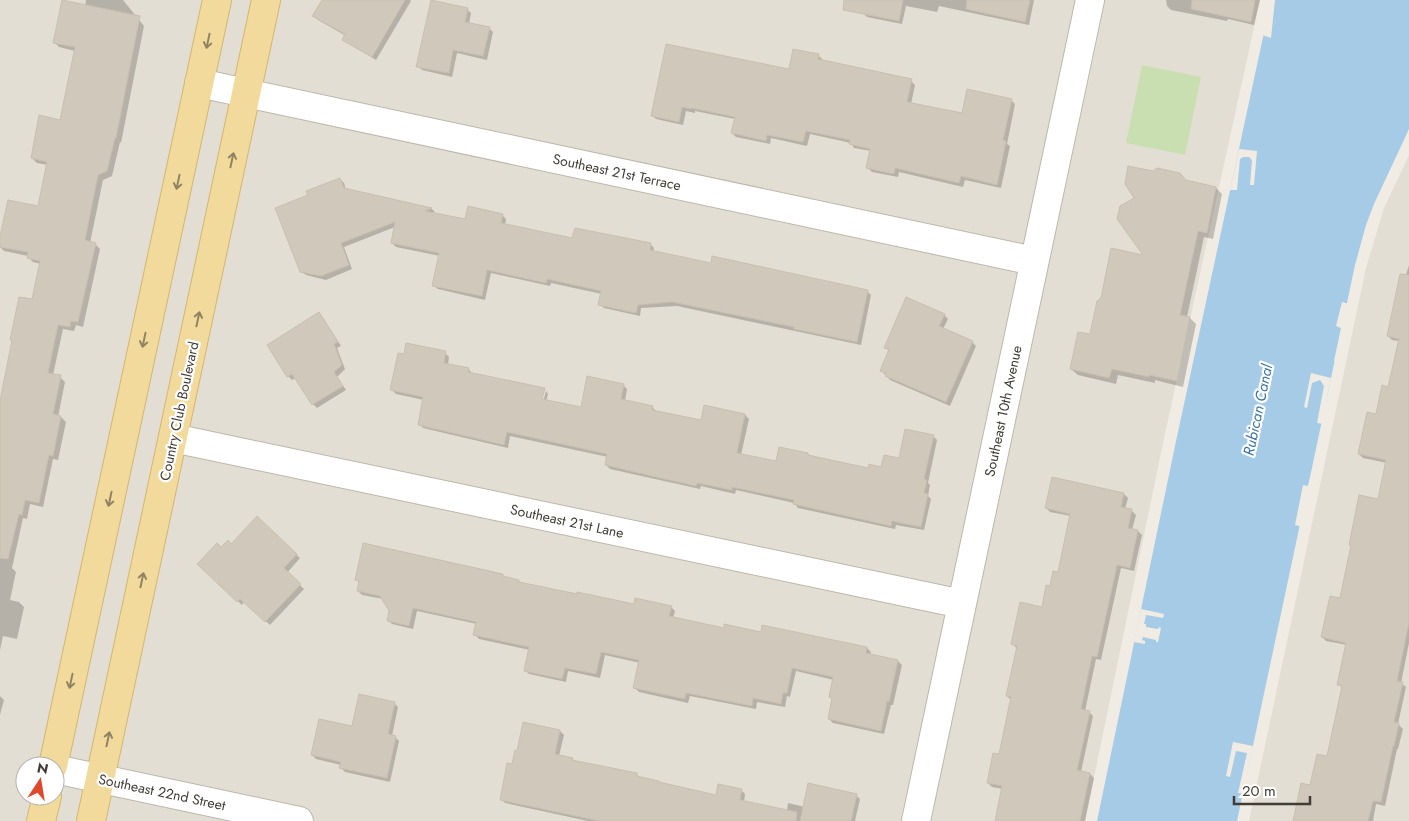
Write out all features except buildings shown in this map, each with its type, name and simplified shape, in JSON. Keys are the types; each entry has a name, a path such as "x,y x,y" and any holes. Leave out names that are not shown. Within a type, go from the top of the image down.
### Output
{"main road":[{"path":"56,756 217,0"},
{"name":"Country Club Boulevard","path":"91,821 266,0"},
{"path":"41,821 44,806"}],"street":[{"name":"Southeast 10th Avenue","path":"916,821 1090,0"},
{"name":"Southeast 21st Terrace","path":"199,83 1034,261"},
{"name":"Southeast 21st Lane","path":"172,438 962,604"},
{"name":"Southeast 22nd Street","path":"65,770 99,779 299,821"}],"shaded area":[{"path":"0,0 204,0 42,756 15,756 15,806 31,806 28,821 0,821"},
{"path":"231,0 253,0 77,821 55,821 58,806 65,806 65,774"},
{"path":"279,0 1260,0 1163,443 1085,821 104,821"},
{"path":"1409,155 1409,821 1249,821 1366,268 1384,208"}],"green space":[{"path":"1142,65 1201,77 1185,155 1126,143"}],"water":[{"name":"Rubican Canal","path":"1271,0 1409,0 1409,129 1374,204 1355,265 1237,821 1097,821 1175,446"}],"pier":[{"path":"1269,0 1275,0 1271,38 1262,35"},
{"path":"1239,149 1257,151 1254,185 1250,185 1252,160 1249,157 1243,157 1240,159 1237,190 1230,190"},
{"path":"1342,302 1349,304 1337,362 1334,361 1341,328 1336,326"},
{"path":"1311,373 1331,378 1324,424 1317,423 1324,386 1320,380 1312,383 1307,408 1304,407"},
{"path":"1315,458 1317,459 1302,527 1295,525 1303,485 1308,486"},
{"path":"1141,609 1164,614 1163,618 1146,615 1144,624 1146,624 1146,627 1161,628 1158,642 1143,637 1142,640 1145,641 1145,644 1134,642"},
{"path":"1233,742 1253,746 1247,775 1250,776 1246,794 1238,793 1247,753 1236,751 1230,777 1226,776"}]}
